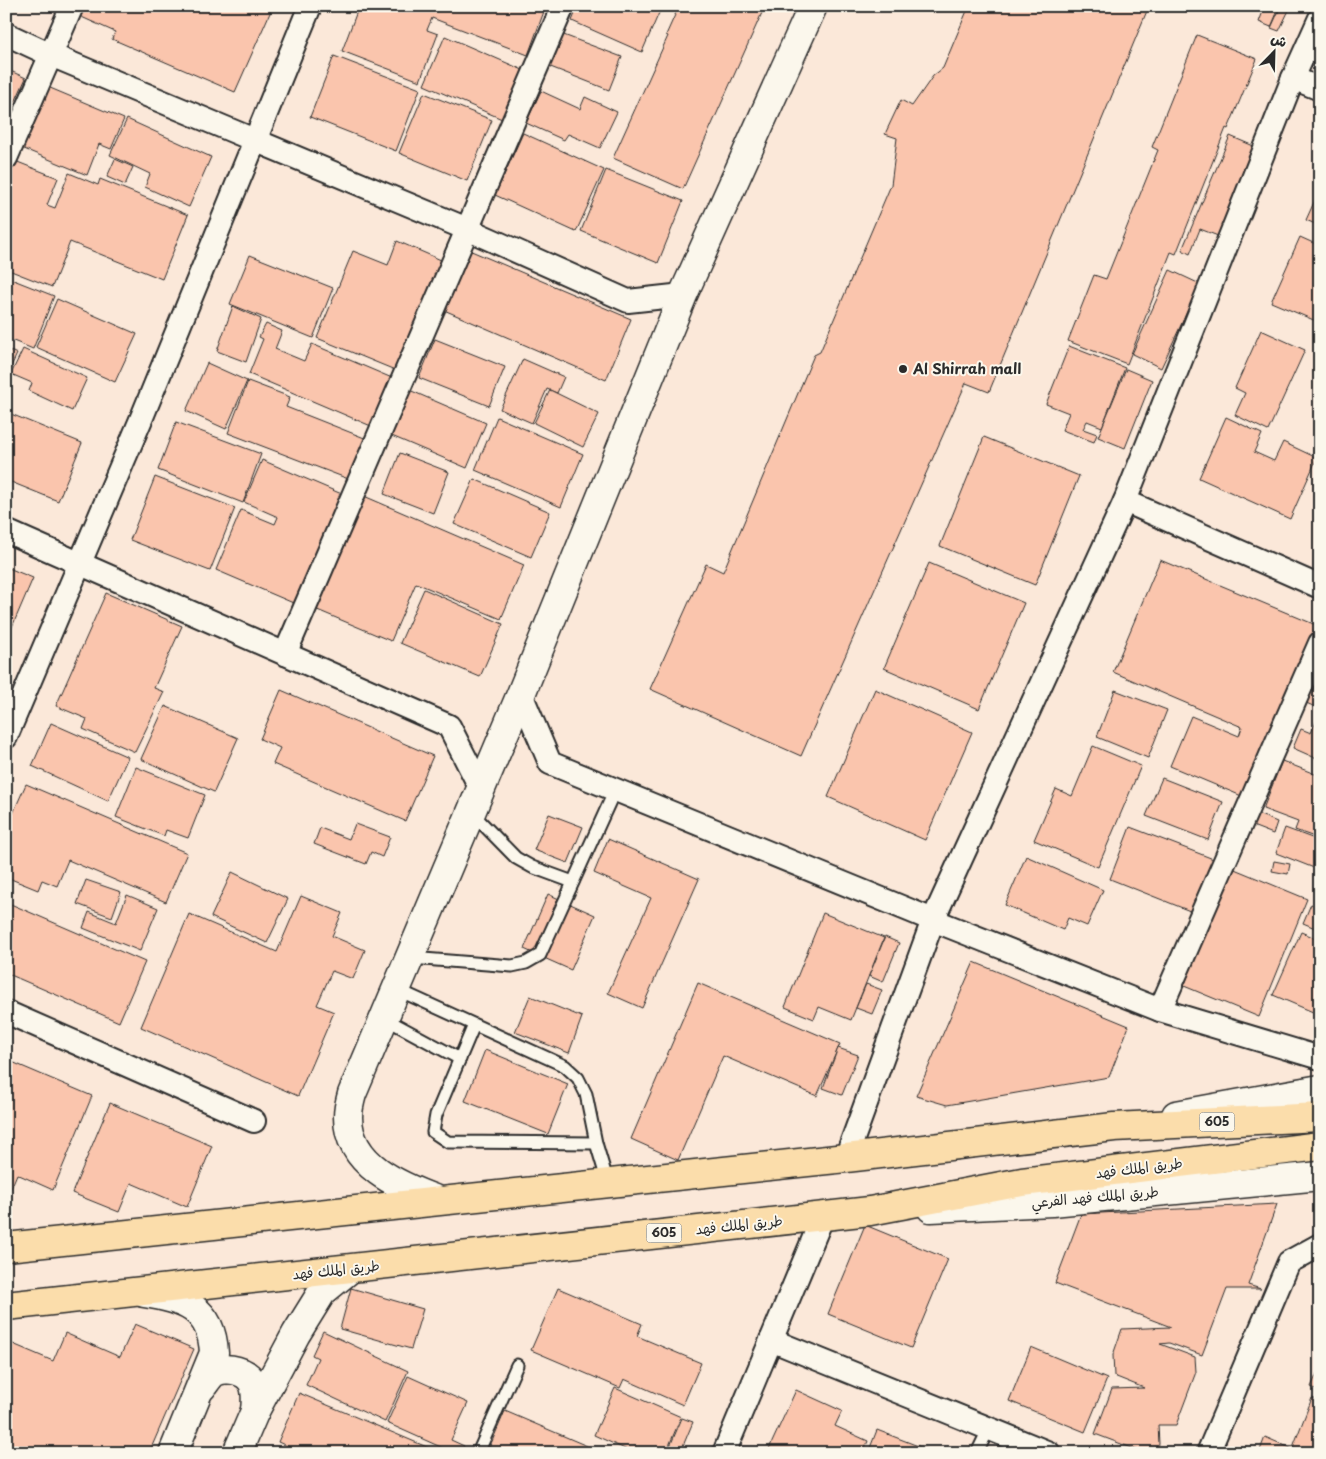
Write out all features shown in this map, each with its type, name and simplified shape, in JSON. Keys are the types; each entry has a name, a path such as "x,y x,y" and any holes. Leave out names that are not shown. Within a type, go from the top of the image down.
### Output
{"highway":[{"name":"605","path":"6,1247 846,1158 1114,1127 1320,1117"},
{"name":"طريق الملك فهد","path":"6,1306 870,1211 1022,1182 1320,1146"}],"street":[{"path":"6,158 72,6"},
{"path":"6,737 142,417 310,6"},
{"path":"286,654 563,6"},
{"path":"438,1200 401,1186 379,1173 362,1156 351,1136 348,1116 352,1094 521,694 683,295 813,6"},
{"path":"846,1158 932,920 1125,501 1293,78 1320,18"},
{"path":"6,34 51,55 467,229 628,302 683,295"},
{"path":"1293,78 1320,89"},
{"path":"1125,501 1320,587"},
{"path":"6,531 449,726 476,800"},
{"path":"1160,1010 1320,644"},
{"path":"521,694 550,763 932,920 1160,1010 1320,1058"},
{"path":"6,1012 254,1121"},
{"path":"1114,1127 1320,1088"},
{"name":"طريق الملك فهد الفرعي","path":"870,1211 1052,1202 1320,1176"},
{"path":"724,1453 823,1216"},
{"path":"1208,1453 1289,1262 1320,1245"},
{"path":"237,1453 256,1411 296,1334 322,1292 350,1269"},
{"path":"133,1291 168,1296 183,1302 198,1311 207,1322 213,1336 214,1354 202,1387 173,1453"},
{"path":"771,1340 1049,1453"},
{"path":"202,1387 215,1373 236,1370 247,1375 253,1384 256,1393 256,1411"}],"lane":[{"path":"409,958 512,966 526,963 540,955 615,790"},
{"path":"476,800 516,858 532,867 573,882"},
{"path":"396,989 564,1066 578,1078 586,1094 596,1143 608,1183"},
{"path":"383,1018 460,1059"},
{"path":"474,1025 436,1115 433,1132 448,1142 596,1143"},
{"path":"478,1453 517,1366"},
{"path":"978,1453 988,1428"}],"building":[{"path":"80,6 273,6 235,92 112,39 115,32 77,15"},
{"path":"359,6 546,6 528,55 432,18 427,30 438,34 420,81 342,51"},
{"path":"578,6 662,6 642,52 572,21"},
{"path":"679,6 765,6 683,189 613,158 668,36 666,35"},
{"name":"Al Shirrah mall","path":"969,6 1149,6 989,392 966,383 801,756 650,689 706,564 723,572 814,355 820,352 891,185 897,138 885,134 901,100 912,106 933,76 943,68"},
{"path":"1265,6 1280,6 1271,27 1259,22"},
{"path":"1281,6 1290,8 1279,31 1271,28"},
{"path":"561,34 622,57 609,90 548,66"},
{"path":"1197,35 1257,59 1228,129 1226,128 1176,254 1171,252 1127,364 1068,341 1094,275 1106,279 1158,150 1152,147"},
{"path":"445,36 523,70 502,119 424,85"},
{"path":"334,56 420,89 396,151 310,117"},
{"path":"6,69 26,78 6,122"},
{"path":"43,85 124,119 111,149 99,144 87,175 17,146"},
{"path":"541,91 580,109 585,97 617,112 600,148 568,134 564,140 526,123"},
{"path":"424,93 492,120 467,181 399,153"},
{"path":"127,119 211,157 189,207 145,187 150,174 110,155"},
{"path":"523,133 604,170 576,232 495,195"},
{"path":"1230,136 1256,147 1218,236 1200,229 1190,254 1182,250"},
{"path":"10,159 58,178 47,205 55,208 69,173 98,185 100,179 188,215 162,279 70,242 52,287 6,269 6,168"},
{"path":"115,159 133,167 125,185 107,177"},
{"path":"606,170 683,201 658,263 581,231"},
{"path":"1320,189 1320,226 1306,220"},
{"path":"1300,237 1320,246 1320,312 1316,321 1271,302"},
{"path":"397,241 441,260 395,370 317,338 353,251 388,265"},
{"path":"469,250 631,319 606,380 444,310"},
{"path":"250,255 333,288 313,338 230,304"},
{"path":"1170,270 1200,284 1161,368 1132,354"},
{"path":"6,277 54,296 33,349 6,338"},
{"path":"57,299 137,334 115,382 36,347"},
{"path":"233,306 261,319 246,362 217,351"},
{"path":"266,324 282,331 275,349 304,361 312,344 392,378 371,426 249,374 263,339 259,337"},
{"path":"1261,330 1305,350 1268,431 1235,415 1245,393 1235,388"},
{"path":"435,339 505,367 489,406 419,378"},
{"path":"1069,346 1125,368 1102,427 1087,421 1083,429 1097,434 1094,442 1062,430 1069,413 1046,404"},
{"path":"6,349 17,354 6,377"},
{"path":"23,349 87,378 72,411 29,391 32,383 11,374"},
{"path":"523,359 564,377 557,393 547,389 532,423 500,409"},
{"path":"207,363 247,381 226,429 186,411"},
{"path":"1126,369 1152,380 1125,448 1098,437"},
{"path":"248,381 290,397 286,407 367,439 351,480 228,433"},
{"path":"407,389 486,423 467,468 387,434"},
{"path":"550,390 599,414 583,447 534,423"},
{"path":"6,412 82,443 58,501 6,480"},
{"path":"497,417 583,454 561,507 475,470"},
{"path":"1226,417 1262,434 1254,452 1274,461 1283,442 1317,458 1290,519 1199,478"},
{"path":"176,422 261,454 243,503 158,470"},
{"path":"984,437 1079,476 1035,585 940,546"},
{"path":"400,453 449,472 433,513 384,494"},
{"path":"262,460 344,495 298,605 216,570 241,510 275,524 278,517 244,502"},
{"path":"155,477 235,508 210,571 130,540"},
{"path":"474,479 550,512 531,557 454,524"},
{"path":"364,496 524,565 501,619 416,583 391,641 315,609"},
{"path":"1160,560 1316,625 1244,797 1170,766 1191,716 1239,736 1242,727 1113,672"},
{"path":"929,563 1024,603 979,709 884,668"},
{"path":"6,567 33,578 6,641"},
{"path":"424,589 503,624 480,677 400,643"},
{"path":"106,593 182,626 154,688 164,692 135,752 83,729 87,719 56,706"},
{"path":"1320,665 1320,709 1304,702"},
{"path":"875,689 972,732 925,840 828,797"},
{"path":"281,690 433,756 405,821 273,764 280,748 260,739"},
{"path":"1115,690 1167,710 1148,758 1097,737"},
{"path":"165,706 238,738 214,792 141,759"},
{"path":"1320,713 1320,760 1293,748 1301,729 1311,733"},
{"path":"51,723 128,757 108,801 32,766"},
{"path":"1093,746 1141,766 1098,867 1034,840 1056,789 1072,796"},
{"path":"1282,761 1320,776 1320,839 1295,830 1298,822 1263,809"},
{"path":"136,767 205,795 188,838 166,830 164,836 116,817"},
{"path":"1162,778 1223,802 1208,840 1146,816"},
{"path":"26,784 187,853 166,902 68,860 57,886 42,880 38,890 6,877 6,829"},
{"path":"1255,813 1277,822 1273,834 1250,825"},
{"path":"549,814 583,827 568,863 534,850"},
{"path":"355,824 390,837 382,857 371,852 366,864 314,844 320,828 349,839"},
{"path":"1130,827 1216,860 1195,913 1110,879"},
{"path":"1285,828 1320,841 1320,854 1314,868 1276,853"},
{"path":"608,839 699,879 642,1008 608,993 651,898 594,873"},
{"path":"1026,856 1103,890 1087,926 1068,918 1063,930 1005,905"},
{"path":"1274,861 1290,864 1288,874 1272,871"},
{"path":"1232,868 1307,899 1259,1017 1184,986"},
{"path":"232,872 288,899 267,943 211,917"},
{"path":"86,880 121,892 112,917 77,904"},
{"path":"548,894 595,915 571,970 524,949"},
{"path":"127,895 158,908 140,951 83,928 89,912 116,923"},
{"path":"301,896 342,913 332,936 365,950 353,979 332,971 317,1005 334,1012 298,1096 141,1027 189,914 277,952"},
{"path":"6,902 145,962 119,1022 6,973"},
{"path":"1311,904 1320,907 1320,930 1303,923"},
{"path":"823,913 884,938 851,1020 819,1007 814,1019 785,1007"},
{"path":"1301,932 1320,940 1320,1015 1273,995"},
{"path":"885,937 899,943 883,982 869,976"},
{"path":"974,962 1129,1026 1109,1077 947,1105 916,1096"},
{"path":"698,983 840,1044 817,1096 723,1056 678,1160 631,1139"},
{"path":"866,984 882,990 872,1014 856,1008"},
{"path":"530,996 582,1017 569,1053 515,1032"},
{"path":"838,1048 858,1055 842,1095 823,1088"},
{"path":"485,1050 568,1084 548,1134 465,1101"},
{"path":"12,1062 92,1096 53,1190 17,1174 6,1200 6,1077"},
{"path":"110,1103 212,1146 187,1207 131,1183 119,1212 72,1193"},
{"path":"1277,1204 1248,1285 1261,1289 1227,1289 1202,1355 1169,1343 1160,1344 1195,1357 1196,1372 1176,1425 1158,1425 1159,1444 1156,1453 1145,1453 1095,1434 1112,1389 1144,1388 1114,1376 1113,1355 1122,1329 1171,1327 1055,1283 1081,1214"},
{"path":"865,1225 948,1259 911,1348 828,1314"},
{"path":"351,1288 423,1309 411,1349 340,1329"},
{"path":"558,1288 642,1324 637,1336 701,1363 683,1405 624,1379 620,1388 531,1350"},
{"path":"135,1324 194,1349 149,1453 6,1453 6,1341 53,1361 65,1333 120,1357"},
{"path":"323,1331 408,1371 385,1422 306,1385 318,1358 312,1355"},
{"path":"1031,1347 1107,1379 1085,1432 1009,1401"},
{"path":"1320,1367 1320,1391 1311,1387"},
{"path":"408,1376 468,1403 451,1440 464,1446 461,1453 454,1453 387,1423"},
{"path":"615,1388 681,1417 666,1453 634,1453 594,1435"},
{"path":"796,1390 842,1411 835,1426 868,1441 863,1453 768,1451"},
{"path":"299,1393 441,1453 303,1453 278,1442"},
{"path":"1312,1398 1320,1401 1320,1453 1308,1453 1293,1447"},
{"path":"505,1411 587,1446 584,1453 487,1453"},
{"path":"682,1418 693,1422 680,1453 667,1453"},
{"path":"877,1430 936,1453 868,1453"},
{"path":"1265,1437 1302,1453 1259,1453"}],"place":[{"name":"Al Shirrah mall","path":"903,369"}]}
